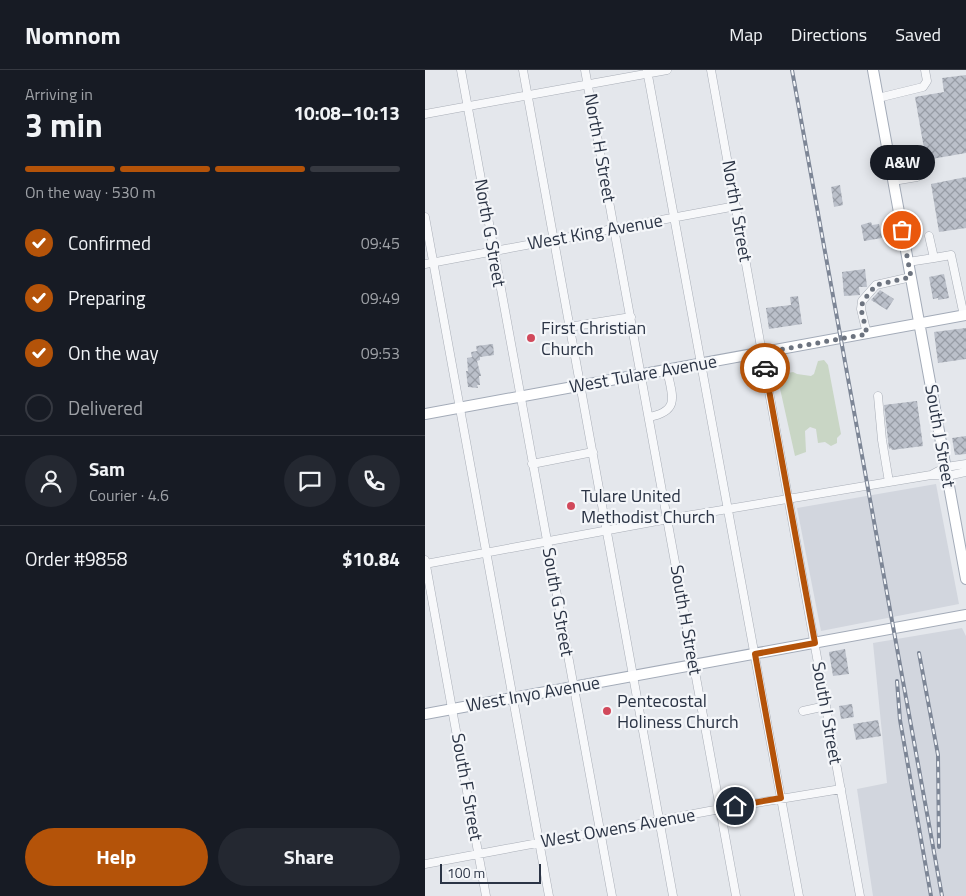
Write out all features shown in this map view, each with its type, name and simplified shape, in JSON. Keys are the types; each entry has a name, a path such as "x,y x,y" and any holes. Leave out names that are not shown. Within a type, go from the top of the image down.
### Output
{"main road":[{"name":"South J Street","path":"873,70 966,579"},
{"name":"West Tulare Avenue","path":"425,414 965,315"},
{"name":"West Inyo Avenue","path":"425,714 966,615"}],"street":[{"name":"North G Street","path":"461,70 520,396"},
{"path":"523,70 673,896"},
{"name":"North H Street","path":"585,70 641,374"},
{"path":"425,114 647,72 667,70"},
{"name":"North I Street","path":"711,70 762,353"},
{"path":"878,98 923,87 927,81 925,70"},
{"path":"647,72 799,896"},
{"path":"893,181 917,177"},
{"name":"West King Avenue","path":"429,263 735,206"},
{"path":"425,217 429,263 459,408 549,896"},
{"path":"929,236 934,258"},
{"path":"908,262 951,255 965,315"},
{"path":"867,334 861,309 863,301 876,285 911,277"},
{"path":"569,328 631,317"},
{"name":"South I Street","path":"762,353 860,896"},
{"path":"649,417 663,415 671,408 672,397 667,370"},
{"name":"South H Street","path":"641,374 736,896"},
{"name":"South G Street","path":"520,396 611,896"},
{"path":"878,396 882,440 889,482"},
{"path":"532,464 593,452"},
{"path":"425,562 931,475 946,472 966,464"},
{"path":"946,472 966,472"},
{"name":"South F Street","path":"425,562 486,896"},
{"path":"803,711 826,706"},
{"name":"West Owens Avenue","path":"425,864 781,798 841,789"}],"shaded area":[{"path":"936,484 959,604 821,631 797,508"},
{"path":"962,628 966,636 966,896 873,896 857,789 887,783 873,643"}],"green space":[{"path":"824,360 828,365 841,434 837,438 837,443 831,446 825,442 818,443 816,429 810,427 805,431 806,452 795,456 779,384 788,373 793,372 811,376 814,374 818,361"}],"building":[{"path":"966,75 966,153 926,160 915,97 944,92 942,78"},
{"path":"966,177 966,228 939,232 931,184"},
{"path":"840,185 843,205 834,207 831,187"},
{"path":"871,222 872,225 879,224 882,238 864,241 861,225"},
{"path":"865,269 867,287 859,287 860,295 844,296 842,272"},
{"path":"944,274 949,298 933,299 929,277"},
{"path":"880,290 894,299 887,310 871,300"},
{"path":"798,296 802,324 769,329 766,308 791,305 790,297"},
{"path":"966,328 966,359 938,363 934,332"},
{"path":"493,344 494,355 480,357 480,360 477,361 481,376 479,376 480,385 477,385 478,388 468,387 467,358 472,357 471,352 477,351 476,346"},
{"path":"917,401 923,446 889,449 884,405"},
{"path":"966,436 966,454 955,455 952,438"},
{"path":"845,649 849,674 833,676 829,652"},
{"path":"852,704 854,717 841,719 839,706"},
{"path":"878,720 881,736 856,740 853,724"}],"railway":[{"path":"792,70 942,896"},
{"path":"919,653 938,755 939,847"},
{"path":"897,681 900,720 931,896"}],"way so far":[{"path":"765,368 762,353 867,334 861,309 863,301 876,285 911,277 902,230"}],"place":[{"name":"A&W","path":"902,230"},
{"name":"First Christian Church","path":"531,338"},
{"name":"Tulare United Methodist Church","path":"571,506"},
{"name":"Pentecostal Holiness Church","path":"607,711"}],"route":[{"path":"735,806 781,798 755,654 815,643 765,368"}]}
